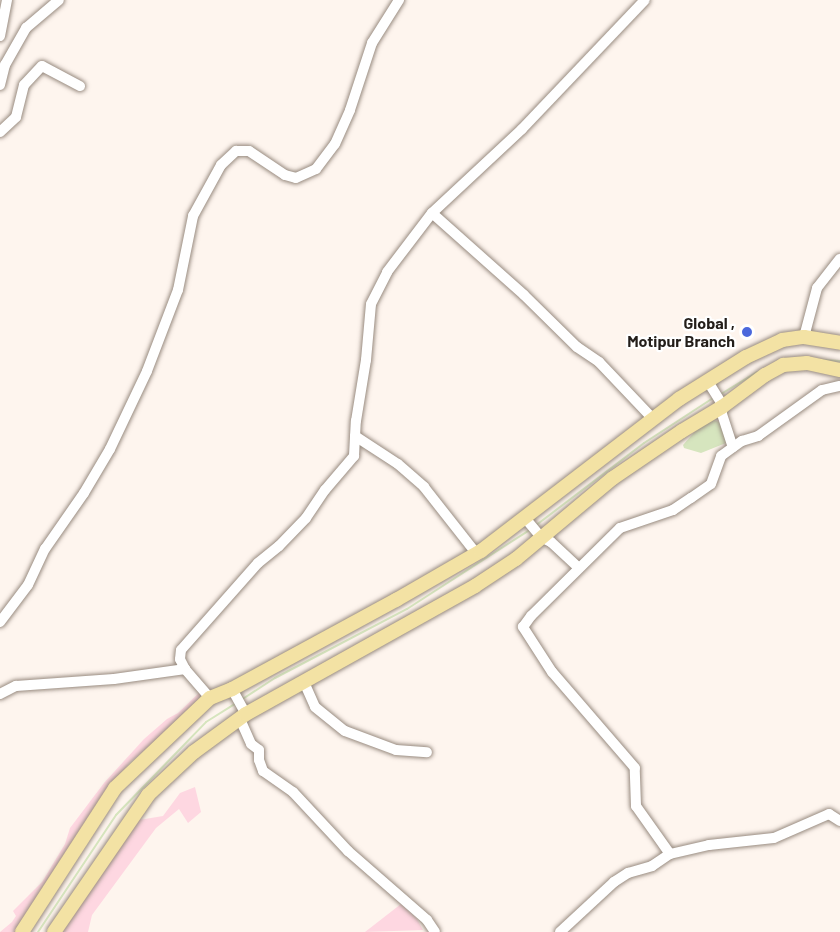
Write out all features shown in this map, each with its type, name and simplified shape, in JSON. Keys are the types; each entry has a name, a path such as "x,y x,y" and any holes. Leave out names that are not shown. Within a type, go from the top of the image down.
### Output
{"main road":[{"path":"22,932 115,788 210,698 232,689 428,583 476,553 525,518 653,418 709,385 746,357 782,340 804,337 840,343"},
{"path":"54,932 148,795 194,752 243,716 475,586 516,559 613,478 765,375 783,365 807,363 840,370"}],"street":[{"path":"0,36 7,0"},
{"path":"0,85 5,65 26,28 59,0"},
{"path":"0,622 28,585 45,549 110,449 147,370 174,301 184,269 193,216 221,165 236,151 249,151 285,175 296,178 316,169 334,144 350,110 372,43 399,0"},
{"path":"210,698 185,669 180,659 181,650 258,563 279,546 306,518 325,490 349,465 354,456 371,304 387,272 432,213 522,129 645,0"},
{"path":"0,132 16,117 24,85 42,66 80,86"},
{"path":"432,213 524,295 577,347 599,362 653,418"},
{"path":"804,337 817,288 840,259"},
{"path":"709,385 722,405 733,447"},
{"path":"670,854 636,806 635,768 552,672 523,631 531,616 620,528 673,510 711,484 721,456 733,447 758,436 822,390 840,386"},
{"path":"355,436 398,464 424,487 476,553"},
{"path":"525,518 541,537 550,542 579,568"},
{"path":"0,694 16,686 114,679 185,669"},
{"path":"304,682 315,707 345,732 396,750 427,752"},
{"path":"232,689 251,744 259,750 258,760 263,771 293,792 348,851 427,920 435,932"},
{"path":"560,932 614,882 628,873 652,866 670,854 709,845 774,838 829,814 840,821"}],"shaded area":[{"path":"714,420 719,422 727,439 726,443 701,453 684,448 683,445 698,428"},
{"path":"200,692 204,701 129,763 97,807 18,932 0,932 16,916 13,911 42,882 65,844 70,828 104,783 144,739 167,719 178,713"},
{"path":"195,787 201,812 188,823 179,809 156,828 92,915 88,932 58,932 133,821 163,816 180,793"},
{"path":"401,904 417,919 423,930 365,932"}],"waterway":[{"path":"823,360 840,361"},
{"path":"721,394 757,372"},
{"path":"535,526 644,443 713,398"},
{"path":"241,700 275,678 407,609 531,529"},
{"path":"38,932 116,815 206,722 237,703"}],"place":[{"name":"Global , Motipur Branch","path":"747,332"}]}
